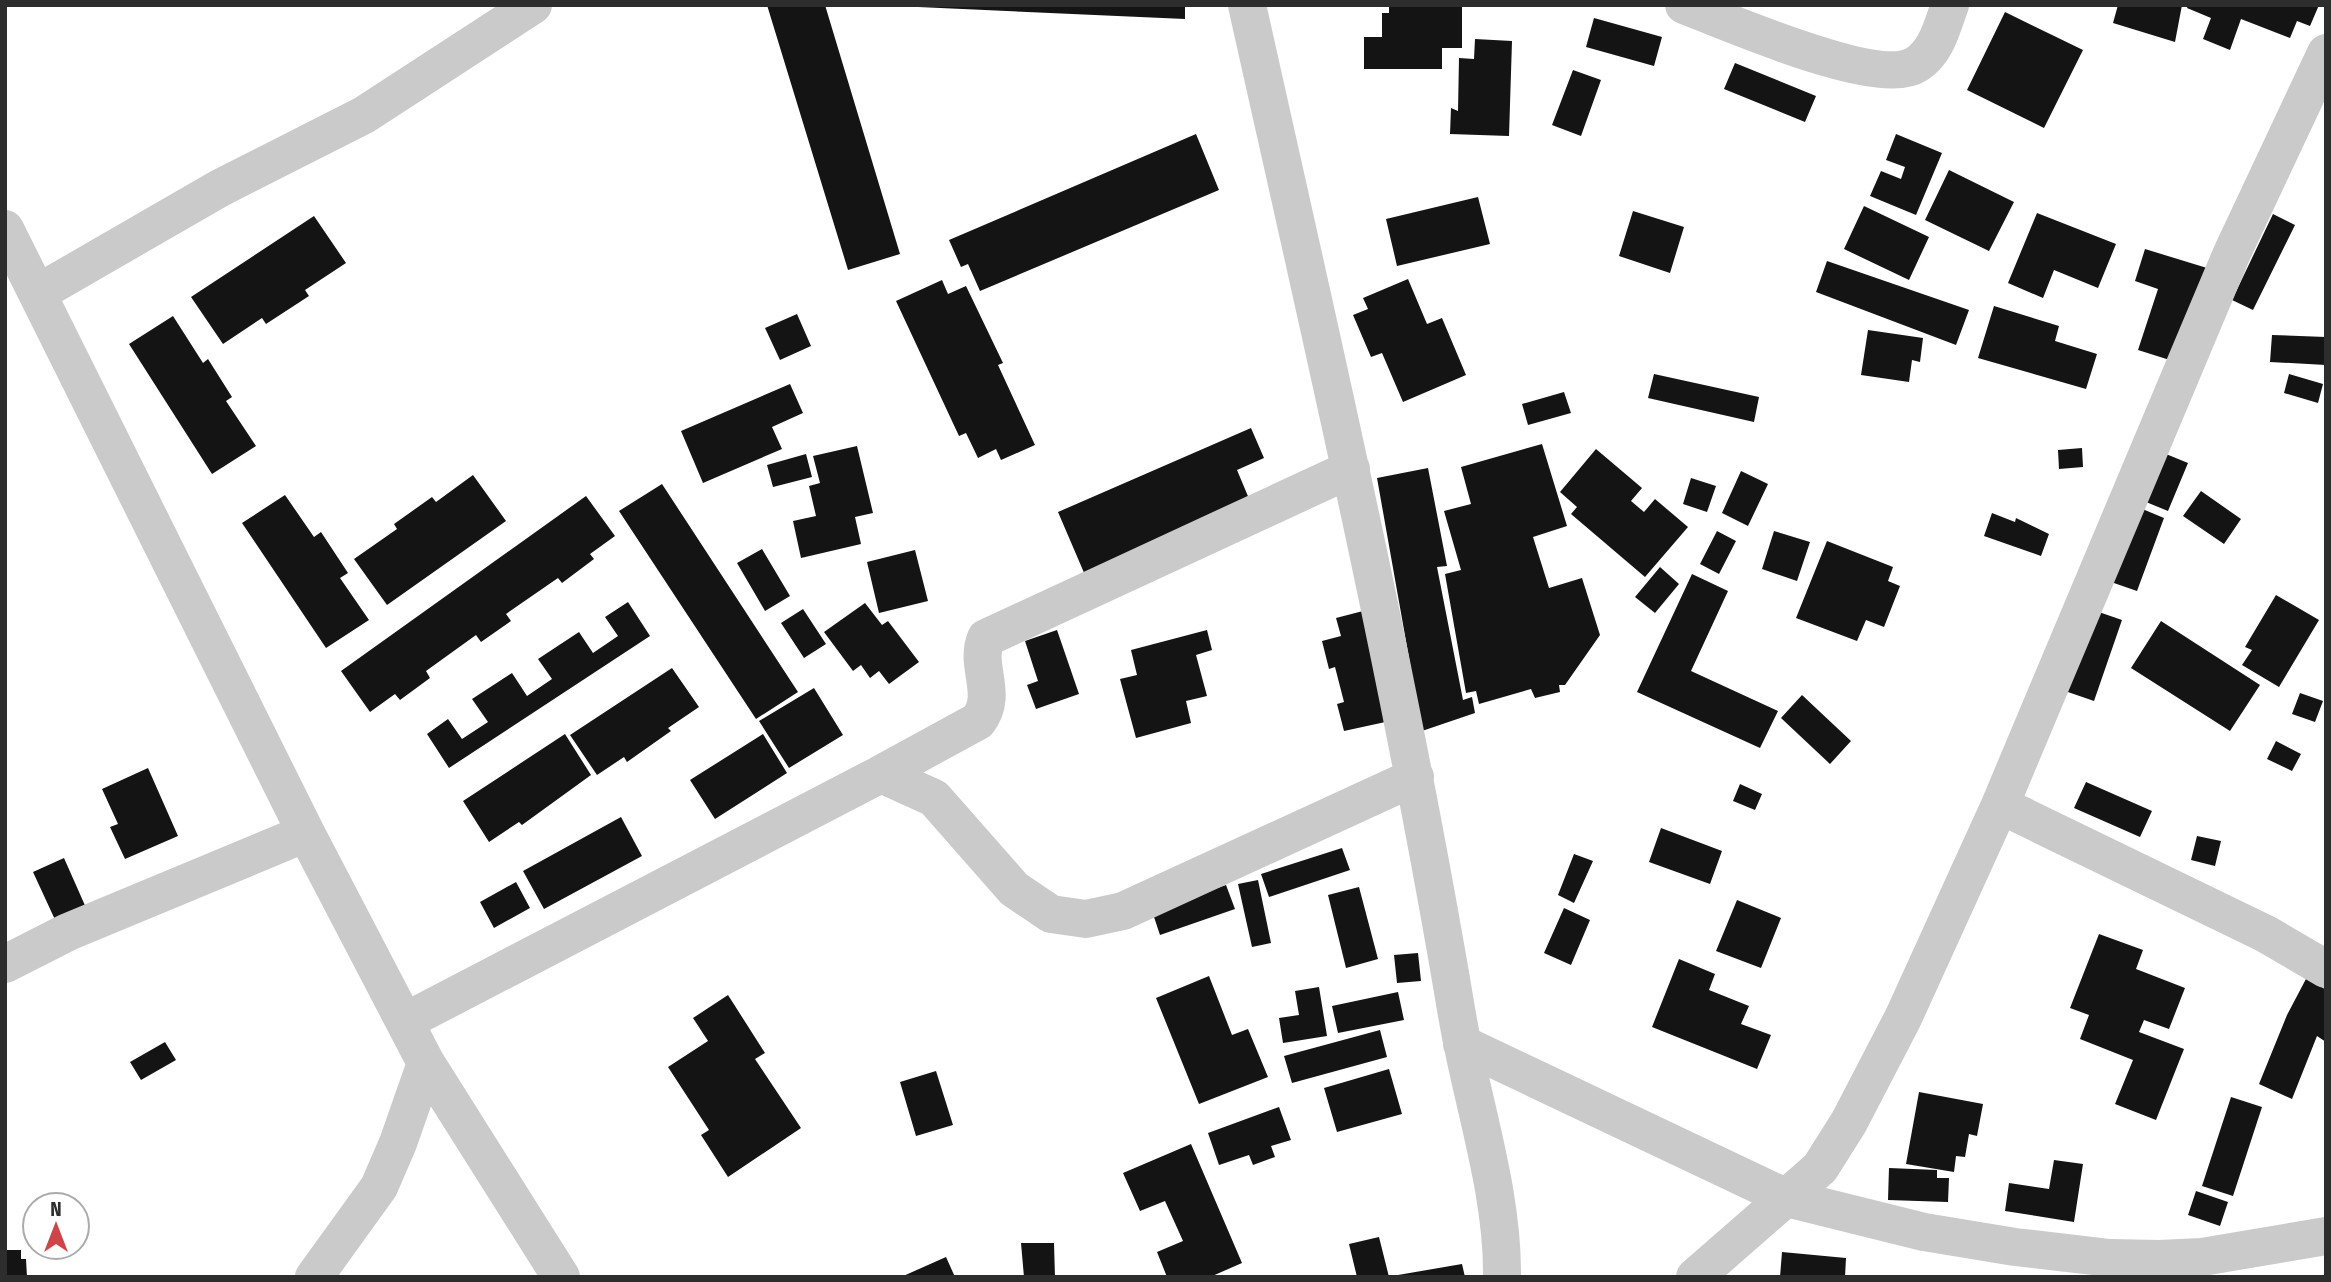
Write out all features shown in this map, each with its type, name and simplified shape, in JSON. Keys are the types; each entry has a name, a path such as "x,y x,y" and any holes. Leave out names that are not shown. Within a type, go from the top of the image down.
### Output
{"street":[{"path":"38,293 220,188 364,115 533,5"},
{"path":"1247,5 1351,469 1416,777 1462,1044 1495,1201 1502,1277"},
{"path":"1684,5 1825,58 1887,71 1904,71 1931,53 1950,5"},
{"path":"1695,1277 1819,1168 1849,1122 1903,1018 2000,806 2232,253 2326,53"},
{"path":"5,229 306,833 426,1063 561,1277"},
{"path":"406,1021 978,721 987,710 989,698 982,647 986,638 1351,469"},
{"path":"881,774 934,798 1014,889 1051,914 1086,919 1123,911 1416,777"},
{"path":"2000,806 2266,934 2326,969"},
{"path":"5,964 68,932 306,833"},
{"path":"1462,1044 1787,1198 1924,1232 2015,1247 2110,1258 2202,1257 2326,1236"},
{"path":"314,1277 379,1187 398,1143 426,1063"}],"building":[{"path":"767,5 825,5 900,254 848,270"},
{"path":"874,5 1185,5 1185,19"},
{"path":"1389,5 1462,5 1462,48 1442,48 1442,69 1364,69 1364,37 1382,37 1382,13 1389,13"},
{"path":"2118,5 2182,5 2175,42 2113,23"},
{"path":"2188,5 2319,5 2310,26 2297,21 2290,38 2241,19 2230,50 2203,39 2211,18 2187,8"},
{"path":"2005,12 2083,50 2044,128 1967,90"},
{"path":"1594,18 1662,37 1654,66 1586,47"},
{"path":"1475,39 1512,41 1509,136 1450,134 1451,108 1458,111 1459,58 1474,59"},
{"path":"1735,63 1816,96 1805,122 1724,89"},
{"path":"1573,70 1601,80 1581,136 1552,125"},
{"path":"1196,134 1219,190 980,291 968,264 961,267 949,240"},
{"path":"1896,134 1942,153 1916,215 1870,196 1881,171 1901,179 1905,167 1886,160"},
{"path":"1949,170 2014,202 1989,251 1925,220"},
{"path":"1478,197 1490,244 1397,266 1386,219"},
{"path":"1864,206 1929,237 1909,280 1844,249"},
{"path":"1633,211 1684,227 1670,273 1619,256"},
{"path":"2037,213 2116,244 2098,288 2054,270 2043,298 2008,283"},
{"path":"2273,214 2295,225 2253,310 2232,300"},
{"path":"314,216 346,263 305,290 309,296 266,324 262,318 223,344 191,297"},
{"path":"2145,249 2207,268 2176,362 2138,350 2158,289 2135,281"},
{"path":"1827,261 1969,310 1956,345 1816,292"},
{"path":"1408,279 1427,324 1442,318 1466,375 1403,402 1382,353 1371,357 1353,315 1368,309 1363,298"},
{"path":"942,280 948,294 966,286 1003,363 998,365 1035,445 1001,460 996,449 978,458 966,433 959,436 896,301"},
{"path":"1994,306 2059,326 2055,341 2097,354 2086,389 1978,358"},
{"path":"797,314 811,346 780,360 765,328"},
{"path":"173,316 203,363 208,359 232,397 226,401 256,446 212,474 129,344"},
{"path":"1868,330 1923,338 1920,362 1912,360 1909,382 1861,375"},
{"path":"2272,335 2326,337 2326,365 2270,362"},
{"path":"1654,374 1759,397 1754,422 1648,398"},
{"path":"2289,374 2323,384 2318,403 2284,393"},
{"path":"790,384 803,413 772,427 782,449 703,483 681,431"},
{"path":"1564,392 1571,413 1528,425 1522,404"},
{"path":"1251,428 1264,458 1237,470 1250,501 1085,575 1058,512"},
{"path":"1542,444 1567,526 1533,537 1549,588 1582,578 1600,635 1565,685 1559,685 1560,692 1535,698 1531,689 1479,704 1476,691 1466,693 1445,574 1461,570 1444,511 1471,504 1461,467"},
{"path":"857,446 873,513 855,517 861,544 801,558 793,521 816,516 809,486 820,483 813,456"},
{"path":"2082,448 2083,467 2059,469 2058,450"},
{"path":"1596,449 1642,488 1631,501 1644,512 1655,499 1688,527 1645,577 1571,514 1577,507 1560,492"},
{"path":"806,454 812,477 773,487 767,465"},
{"path":"2166,454 2188,463 2168,511 2146,502"},
{"path":"1428,468 1447,566 1437,567 1463,700 1472,697 1475,713 1422,731 1377,478"},
{"path":"1741,471 1768,484 1748,526 1722,513"},
{"path":"473,475 506,521 387,605 354,559 397,529 394,524 432,497 436,502"},
{"path":"1691,478 1716,486 1707,512 1683,504"},
{"path":"662,484 798,692 756,719 619,511"},
{"path":"2201,491 2241,519 2224,544 2183,516"},
{"path":"285,495 314,537 321,532 348,573 340,578 369,620 326,648 242,523"},
{"path":"586,496 615,536 590,554 594,559 562,583 558,578 506,614 511,621 481,642 476,635 426,671 430,678 400,700 395,694 370,712 341,671"},
{"path":"2140,508 2164,518 2137,591 2111,582"},
{"path":"1992,513 2015,522 2016,518 2049,534 2041,556 1984,536"},
{"path":"1717,531 1736,541 1719,574 1700,564"},
{"path":"1774,531 1810,542 1797,581 1762,569"},
{"path":"1827,541 1893,567 1888,581 1900,586 1884,627 1866,620 1857,641 1796,618"},
{"path":"762,549 790,596 765,611 737,563"},
{"path":"915,550 928,601 879,613 867,562"},
{"path":"1660,567 1679,584 1655,613 1635,597"},
{"path":"1692,574 1728,591 1691,671 1778,711 1760,748 1637,692"},
{"path":"2276,595 2319,620 2279,687 2242,665 2252,650 2245,647"},
{"path":"628,602 650,636 449,768 427,734 448,719 462,739 488,722 472,699 512,673 527,696 552,679 538,659 579,632 593,653 618,636 605,617"},
{"path":"865,603 882,625 888,621 919,662 889,684 879,671 870,678 861,665 853,671 824,632"},
{"path":"803,609 826,644 804,658 781,623"},
{"path":"2093,610 2122,620 2094,701 2065,691"},
{"path":"1363,611 1390,721 1344,731 1337,704 1344,702 1335,667 1329,669 1322,641 1341,636 1336,618"},
{"path":"2161,621 2260,685 2230,731 2131,668"},
{"path":"1057,630 1079,694 1036,709 1027,685 1038,681 1025,641"},
{"path":"1207,630 1212,650 1196,655 1207,696 1186,701 1191,723 1136,738 1120,679 1137,675 1131,650"},
{"path":"672,668 699,707 668,728 671,731 627,762 624,757 597,775 570,735"},
{"path":"814,688 843,735 789,768 759,721"},
{"path":"2300,693 2323,701 2315,722 2292,714"},
{"path":"1802,695 1851,741 1830,764 1781,718"},
{"path":"565,734 591,775 522,825 519,822 489,842 463,801"},
{"path":"763,734 787,773 715,819 690,780"},
{"path":"2276,741 2301,754 2292,771 2267,759"},
{"path":"148,768 178,836 125,859 110,827 118,824 102,789"},
{"path":"2086,782 2152,811 2140,837 2074,808"},
{"path":"1740,784 1762,794 1755,810 1733,801"},
{"path":"621,817 642,856 544,909 523,871"},
{"path":"1661,828 1722,851 1710,884 1649,862"},
{"path":"2197,836 2221,841 2215,866 2191,860"},
{"path":"1342,848 1350,870 1269,897 1261,874"},
{"path":"1574,854 1593,861 1574,903 1558,895"},
{"path":"64,858 87,910 57,924 33,872"},
{"path":"1258,880 1271,943 1252,947 1238,884"},
{"path":"516,882 530,908 494,928 480,902"},
{"path":"1226,885 1235,909 1160,935 1152,911"},
{"path":"1359,887 1378,959 1346,968 1328,895"},
{"path":"1737,900 1781,918 1761,968 1716,951"},
{"path":"1564,908 1590,920 1571,965 1544,953"},
{"path":"2099,934 2143,950 2136,969 2185,988 2169,1029 2144,1020 2139,1032 2184,1049 2156,1120 2115,1104 2133,1060 2080,1039 2089,1015 2070,1008"},
{"path":"1418,953 1421,981 1397,983 1394,955"},
{"path":"1679,959 1715,974 1709,990 1749,1006 1741,1024 1771,1035 1757,1069 1652,1027"},
{"path":"1209,976 1232,1035 1248,1029 1268,1077 1199,1104 1156,998"},
{"path":"2307,977 2326,990 2326,1042 2317,1036 2292,1099 2259,1084 2287,1015"},
{"path":"1319,987 1327,1036 1283,1043 1279,1018 1299,1015 1295,991"},
{"path":"1398,992 1404,1020 1338,1033 1332,1006"},
{"path":"728,995 765,1053 755,1059 801,1128 728,1177 701,1135 709,1130 668,1067 708,1041 693,1018"},
{"path":"1380,1030 1387,1057 1292,1083 1284,1056"},
{"path":"165,1042 176,1060 141,1080 130,1062"},
{"path":"1389,1069 1402,1114 1337,1132 1324,1088"},
{"path":"936,1071 953,1125 916,1136 900,1082"},
{"path":"1919,1092 1983,1104 1977,1136 1969,1134 1965,1157 1956,1156 1954,1172 1906,1164"},
{"path":"2231,1097 2262,1107 2233,1196 2202,1186"},
{"path":"1279,1107 1291,1140 1271,1146 1275,1157 1253,1165 1249,1155 1219,1165 1208,1133"},
{"path":"1191,1144 1242,1263 1210,1277 1167,1277 1157,1252 1183,1241 1165,1201 1140,1211 1123,1173"},
{"path":"2054,1160 2083,1164 2074,1222 2005,1211 2009,1183 2049,1189"},
{"path":"1889,1168 1937,1170 1937,1178 1949,1178 1948,1202 1888,1200"},
{"path":"2196,1191 2228,1202 2220,1226 2188,1215"},
{"path":"1379,1237 1389,1277 1357,1277 1349,1244"},
{"path":"1021,1243 1054,1243 1055,1277 1024,1277"},
{"path":"5,1250 21,1250 21,1261 26,1261 27,1277 5,1277"},
{"path":"1782,1252 1846,1258 1845,1277 1780,1277"},
{"path":"946,1257 955,1277 901,1277"},
{"path":"1462,1264 1465,1277 1398,1277 1398,1275"}]}
